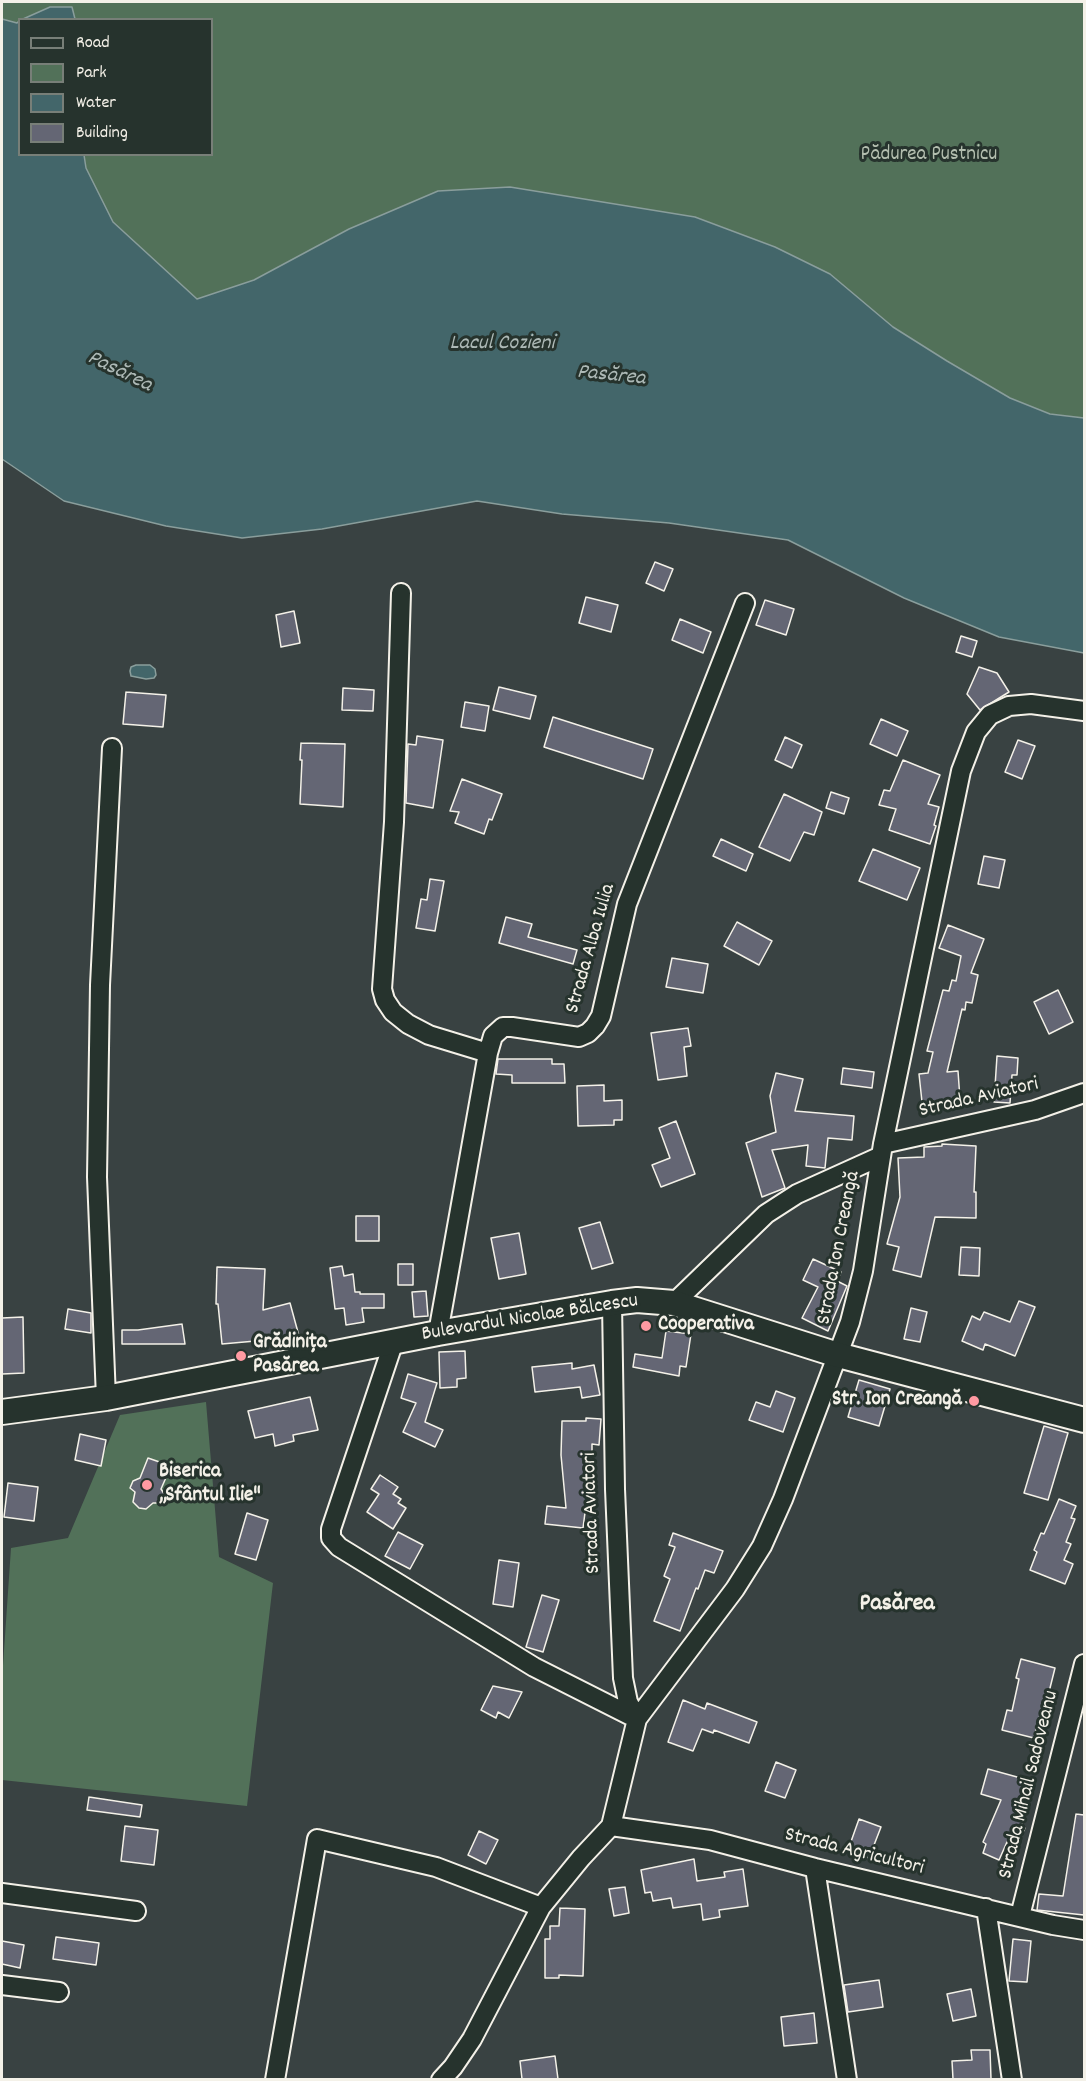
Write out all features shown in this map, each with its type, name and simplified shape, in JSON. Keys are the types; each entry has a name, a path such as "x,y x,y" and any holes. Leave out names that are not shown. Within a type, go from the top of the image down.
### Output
{"main road":[{"name":"Bulevardul Nicolae Bălcescu","path":"2,1412 106,1398 394,1341 636,1300 674,1303 838,1355 1084,1420"}],"street":[{"path":"401,593 394,822 382,989 385,1000 393,1012 408,1024 429,1035 488,1053"},
{"name":"Strada Alba Iulia","path":"438,1333 488,1053 493,1036 503,1027 579,1037 588,1034 601,1016 627,904 744,603"},
{"name":"Strada Ion Creangă","path":"611,1826 637,1719 735,1589 762,1546 783,1499 850,1322 863,1271 882,1150 961,771 976,732 990,715 1009,706 1031,704 1084,711"},
{"path":"106,1398 97,1178 100,985 112,748"},
{"name":"Strada Aviatori","path":"674,1303 766,1214 797,1194 882,1150 1035,1110 1084,1093"},
{"name":"Strada Aviatori","path":"612,1303 615,1489 622,1656 628,1702 637,1719"},
{"path":"394,1341 331,1529 331,1538 339,1547 534,1667 637,1719"},
{"name":"Strada Mihail Sadoveanu","path":"1020,1916 1084,1664"},
{"path":"441,2079 453,2067 472,2039 541,1907 611,1826"},
{"name":"Strada Agricultori","path":"611,1826 710,1840 815,1868 1053,1925 1084,1930"},
{"path":"275,2079 317,1839 436,1867 541,1907"},
{"path":"815,1868 847,2079"},
{"path":"2,1893 136,1911"},
{"path":"986,1908 1012,2079"},
{"path":"2,1985 59,1992"}],"green space":[{"name":"Pădurea Pustnicu","path":"2,2 1084,2 1084,418 1050,414 1010,398 893,327 830,274 775,247 695,217 349,229 254,280 198,300 113,222 86,168 84,156 213,156 213,18 75,18 72,7 50,7 25,18 18,18 17,23 2,19"},
{"path":"206,1402 219,1557 273,1583 247,1806 2,1780 2,1680 11,1548 68,1538 120,1415"}],"water":[{"path":"50,7 72,7 75,18 25,18"},
{"name":"Lacul Cozieni","path":"2,19 18,22 18,156 84,156 86,168 113,222 197,299 254,280 349,229 438,191 510,187 695,217 775,247 830,274 893,327 1010,398 1050,414 1084,418 1084,653 999,637 904,598 788,540 669,523 562,514 477,501 322,529 242,538 166,526 64,501 2,459"},
{"path":"150,665 155,669 156,675 154,678 146,679 131,676 131,667"}],"building":[{"path":"655,562 673,569 664,591 646,583"},
{"path":"586,597 618,605 611,632 579,623"},
{"path":"765,600 794,609 786,635 756,625"},
{"path":"294,611 300,643 281,647 276,615"},
{"path":"680,619 711,632 703,653 672,640"},
{"path":"961,636 977,641 972,657 956,652"},
{"path":"979,667 997,673 1009,692 980,710 967,694"},
{"path":"499,687 536,696 530,719 493,710"},
{"path":"343,688 374,690 373,711 342,710"},
{"path":"126,692 166,695 163,727 123,724"},
{"path":"465,702 489,706 485,731 461,727"},
{"path":"553,717 653,749 643,779 544,747"},
{"path":"881,719 908,731 897,756 870,744"},
{"path":"417,736 443,740 433,808 406,803 408,744 416,745"},
{"path":"785,737 802,745 792,768 775,760"},
{"path":"1018,740 1035,746 1022,779 1005,772"},
{"path":"301,743 345,744 343,807 300,804"},
{"path":"903,760 940,775 928,804 939,807 930,844 889,830 896,809 879,805 884,790 890,791"},
{"path":"462,779 502,794 484,834 455,823 459,812 450,811"},
{"path":"831,792 849,798 844,814 826,808"},
{"path":"784,794 822,812 814,835 804,832 790,861 759,847"},
{"path":"721,839 753,854 746,871 713,856"},
{"path":"873,849 920,868 907,900 859,881"},
{"path":"984,856 1005,860 999,888 978,884"},
{"path":"430,879 444,881 435,931 416,928 421,899 427,900"},
{"path":"506,917 532,924 528,937 577,950 573,964 499,943"},
{"path":"737,922 772,941 759,965 724,946"},
{"path":"948,925 984,939 971,973 978,975 972,1003 966,1002 965,1010 962,1009 947,1072 958,1071 960,1099 922,1102 919,1074 928,1073 933,1052 927,1051 943,990 949,991 952,980 956,981 961,956 939,948"},
{"path":"672,958 708,964 703,993 666,987"},
{"path":"1058,990 1073,1022 1049,1034 1034,1002"},
{"path":"688,1028 691,1046 684,1047 687,1076 658,1080 651,1033"},
{"path":"997,1056 1018,1058 1017,1075 1012,1075 1010,1103 994,1102"},
{"path":"498,1059 552,1059 552,1064 564,1064 565,1083 512,1083 512,1075 496,1074"},
{"path":"843,1068 874,1072 872,1088 841,1084"},
{"path":"776,1073 803,1079 795,1111 854,1116 852,1140 828,1138 825,1168 806,1166 808,1145 772,1150 785,1188 762,1197 746,1143 776,1132 770,1096"},
{"path":"604,1085 604,1101 622,1100 622,1120 614,1120 614,1125 578,1126 577,1086"},
{"path":"676,1121 695,1174 661,1187 652,1165 670,1158 659,1128"},
{"path":"942,1144 976,1146 974,1192 976,1192 976,1218 935,1217 921,1277 893,1270 899,1247 887,1244 900,1197 898,1158 924,1157 924,1147 942,1146"},
{"path":"356,1216 379,1216 379,1241 356,1241"},
{"path":"600,1222 613,1263 592,1269 579,1228"},
{"path":"519,1233 526,1274 499,1279 491,1238"},
{"path":"961,1247 980,1248 979,1276 959,1275"},
{"path":"813,1259 841,1272 837,1281 847,1286 828,1331 802,1318 818,1287 803,1280"},
{"path":"398,1264 413,1264 413,1285 398,1285"},
{"path":"342,1266 344,1276 353,1274 355,1292 384,1294 384,1308 362,1308 364,1322 346,1325 344,1308 335,1309 330,1268"},
{"path":"217,1267 265,1269 263,1310 290,1303 299,1336 279,1342 278,1339 222,1344 218,1304 216,1304"},
{"path":"426,1291 428,1316 414,1317 412,1292"},
{"path":"1019,1301 1035,1307 1015,1356 985,1344 983,1350 962,1341 972,1316 980,1320 984,1312 1010,1322"},
{"path":"911,1308 927,1312 920,1342 904,1339"},
{"path":"68,1309 91,1313 91,1333 65,1329"},
{"path":"23,1317 24,1373 2,1374 2,1318"},
{"path":"182,1324 185,1344 122,1344 122,1330"},
{"path":"666,1331 691,1334 686,1367 680,1366 679,1376 633,1367 635,1354 662,1358"},
{"path":"465,1351 466,1378 457,1379 457,1387 440,1388 439,1352"},
{"path":"572,1363 572,1369 594,1365 600,1395 582,1398 580,1387 535,1392 532,1367"},
{"path":"408,1374 437,1383 425,1422 443,1430 435,1447 403,1432 416,1403 401,1398"},
{"path":"859,1380 890,1389 879,1426 848,1417"},
{"path":"776,1391 795,1398 783,1432 749,1420 756,1402 770,1407"},
{"path":"310,1397 318,1430 293,1435 294,1441 275,1446 273,1434 255,1438 248,1411"},
{"path":"586,1418 601,1419 599,1445 592,1444 592,1456 585,1456 589,1505 586,1505 583,1528 545,1524 547,1506 566,1508 561,1455 562,1421 586,1421"},
{"path":"1044,1426 1068,1433 1048,1500 1024,1493"},
{"path":"80,1434 106,1440 101,1466 75,1460"},
{"name":"Biserica „Sfântul Ilie\"","path":"148,1458 171,1466 161,1489 165,1495 160,1503 153,1503 146,1509 139,1508 133,1502 135,1492 130,1488 133,1481 140,1478"},
{"path":"380,1475 398,1487 393,1494 401,1499 398,1503 406,1508 393,1529 367,1512 379,1494 371,1489"},
{"path":"8,1483 38,1487 34,1521 4,1517"},
{"path":"1059,1499 1076,1506 1071,1518 1075,1519 1066,1542 1071,1544 1064,1560 1073,1564 1065,1584 1030,1570 1037,1552 1034,1550 1041,1533 1044,1534"},
{"path":"247,1513 268,1520 256,1560 235,1554"},
{"path":"398,1532 423,1545 410,1569 385,1556"},
{"path":"673,1533 723,1551 714,1573 705,1570 680,1631 654,1621 670,1579 664,1576 675,1547 669,1545"},
{"path":"499,1560 519,1563 513,1607 493,1604"},
{"path":"542,1595 559,1600 543,1652 526,1647"},
{"path":"1021,1659 1055,1668 1044,1712 1041,1711 1034,1738 1002,1730 1007,1710 1012,1711"},
{"path":"493,1686 522,1692 509,1718 498,1712 496,1718 481,1710"},
{"path":"683,1700 705,1709 707,1703 757,1722 749,1743 714,1730 713,1733 702,1729 693,1751 668,1742"},
{"path":"776,1762 796,1770 785,1798 765,1791"},
{"path":"988,1769 1028,1780 1024,1791 1030,1793 1021,1827 1025,1828 1017,1846 1007,1842 999,1860 983,1853 986,1844 983,1842 1001,1800 981,1794"},
{"path":"89,1797 142,1805 140,1817 87,1810"},
{"path":"1076,1814 1084,1815 1084,1915 1037,1910 1039,1894 1063,1896"},
{"path":"859,1819 881,1827 869,1858 848,1850"},
{"path":"125,1826 158,1830 154,1865 121,1861"},
{"path":"479,1831 498,1840 486,1864 468,1855"},
{"path":"694,1859 697,1881 725,1877 724,1872 743,1869 748,1906 719,1910 720,1917 703,1920 701,1904 673,1908 671,1898 653,1901 651,1892 645,1893 641,1870"},
{"path":"625,1887 629,1913 614,1916 609,1889"},
{"path":"560,1908 585,1909 583,1976 559,1975 559,1978 545,1978 545,1939 550,1939 550,1926 559,1926"},
{"path":"56,1937 99,1943 96,1965 53,1959"},
{"path":"1013,1939 1031,1941 1027,1982 1009,1981"},
{"path":"2,1941 24,1945 20,1968 2,1964"},
{"path":"879,1980 883,2007 848,2012 844,1985"},
{"path":"971,1989 976,2016 953,2021 947,1994"},
{"path":"814,2013 817,2043 784,2046 781,2017"},
{"path":"971,2050 990,2050 991,2079 953,2079 952,2061 972,2060"},
{"path":"555,2056 558,2079 522,2079 520,2061"}],"place":[{"name":"Cooperativa","path":"646,1326"},
{"name":"Grădinița Pasărea","path":"241,1356"},
{"name":"Str. Ion Creangă","path":"974,1401"},
{"name":"Biserica „Sfântul Ilie\"","path":"147,1485"}],"district":[{"name":"Pasărea","path":"897,1606"}]}
